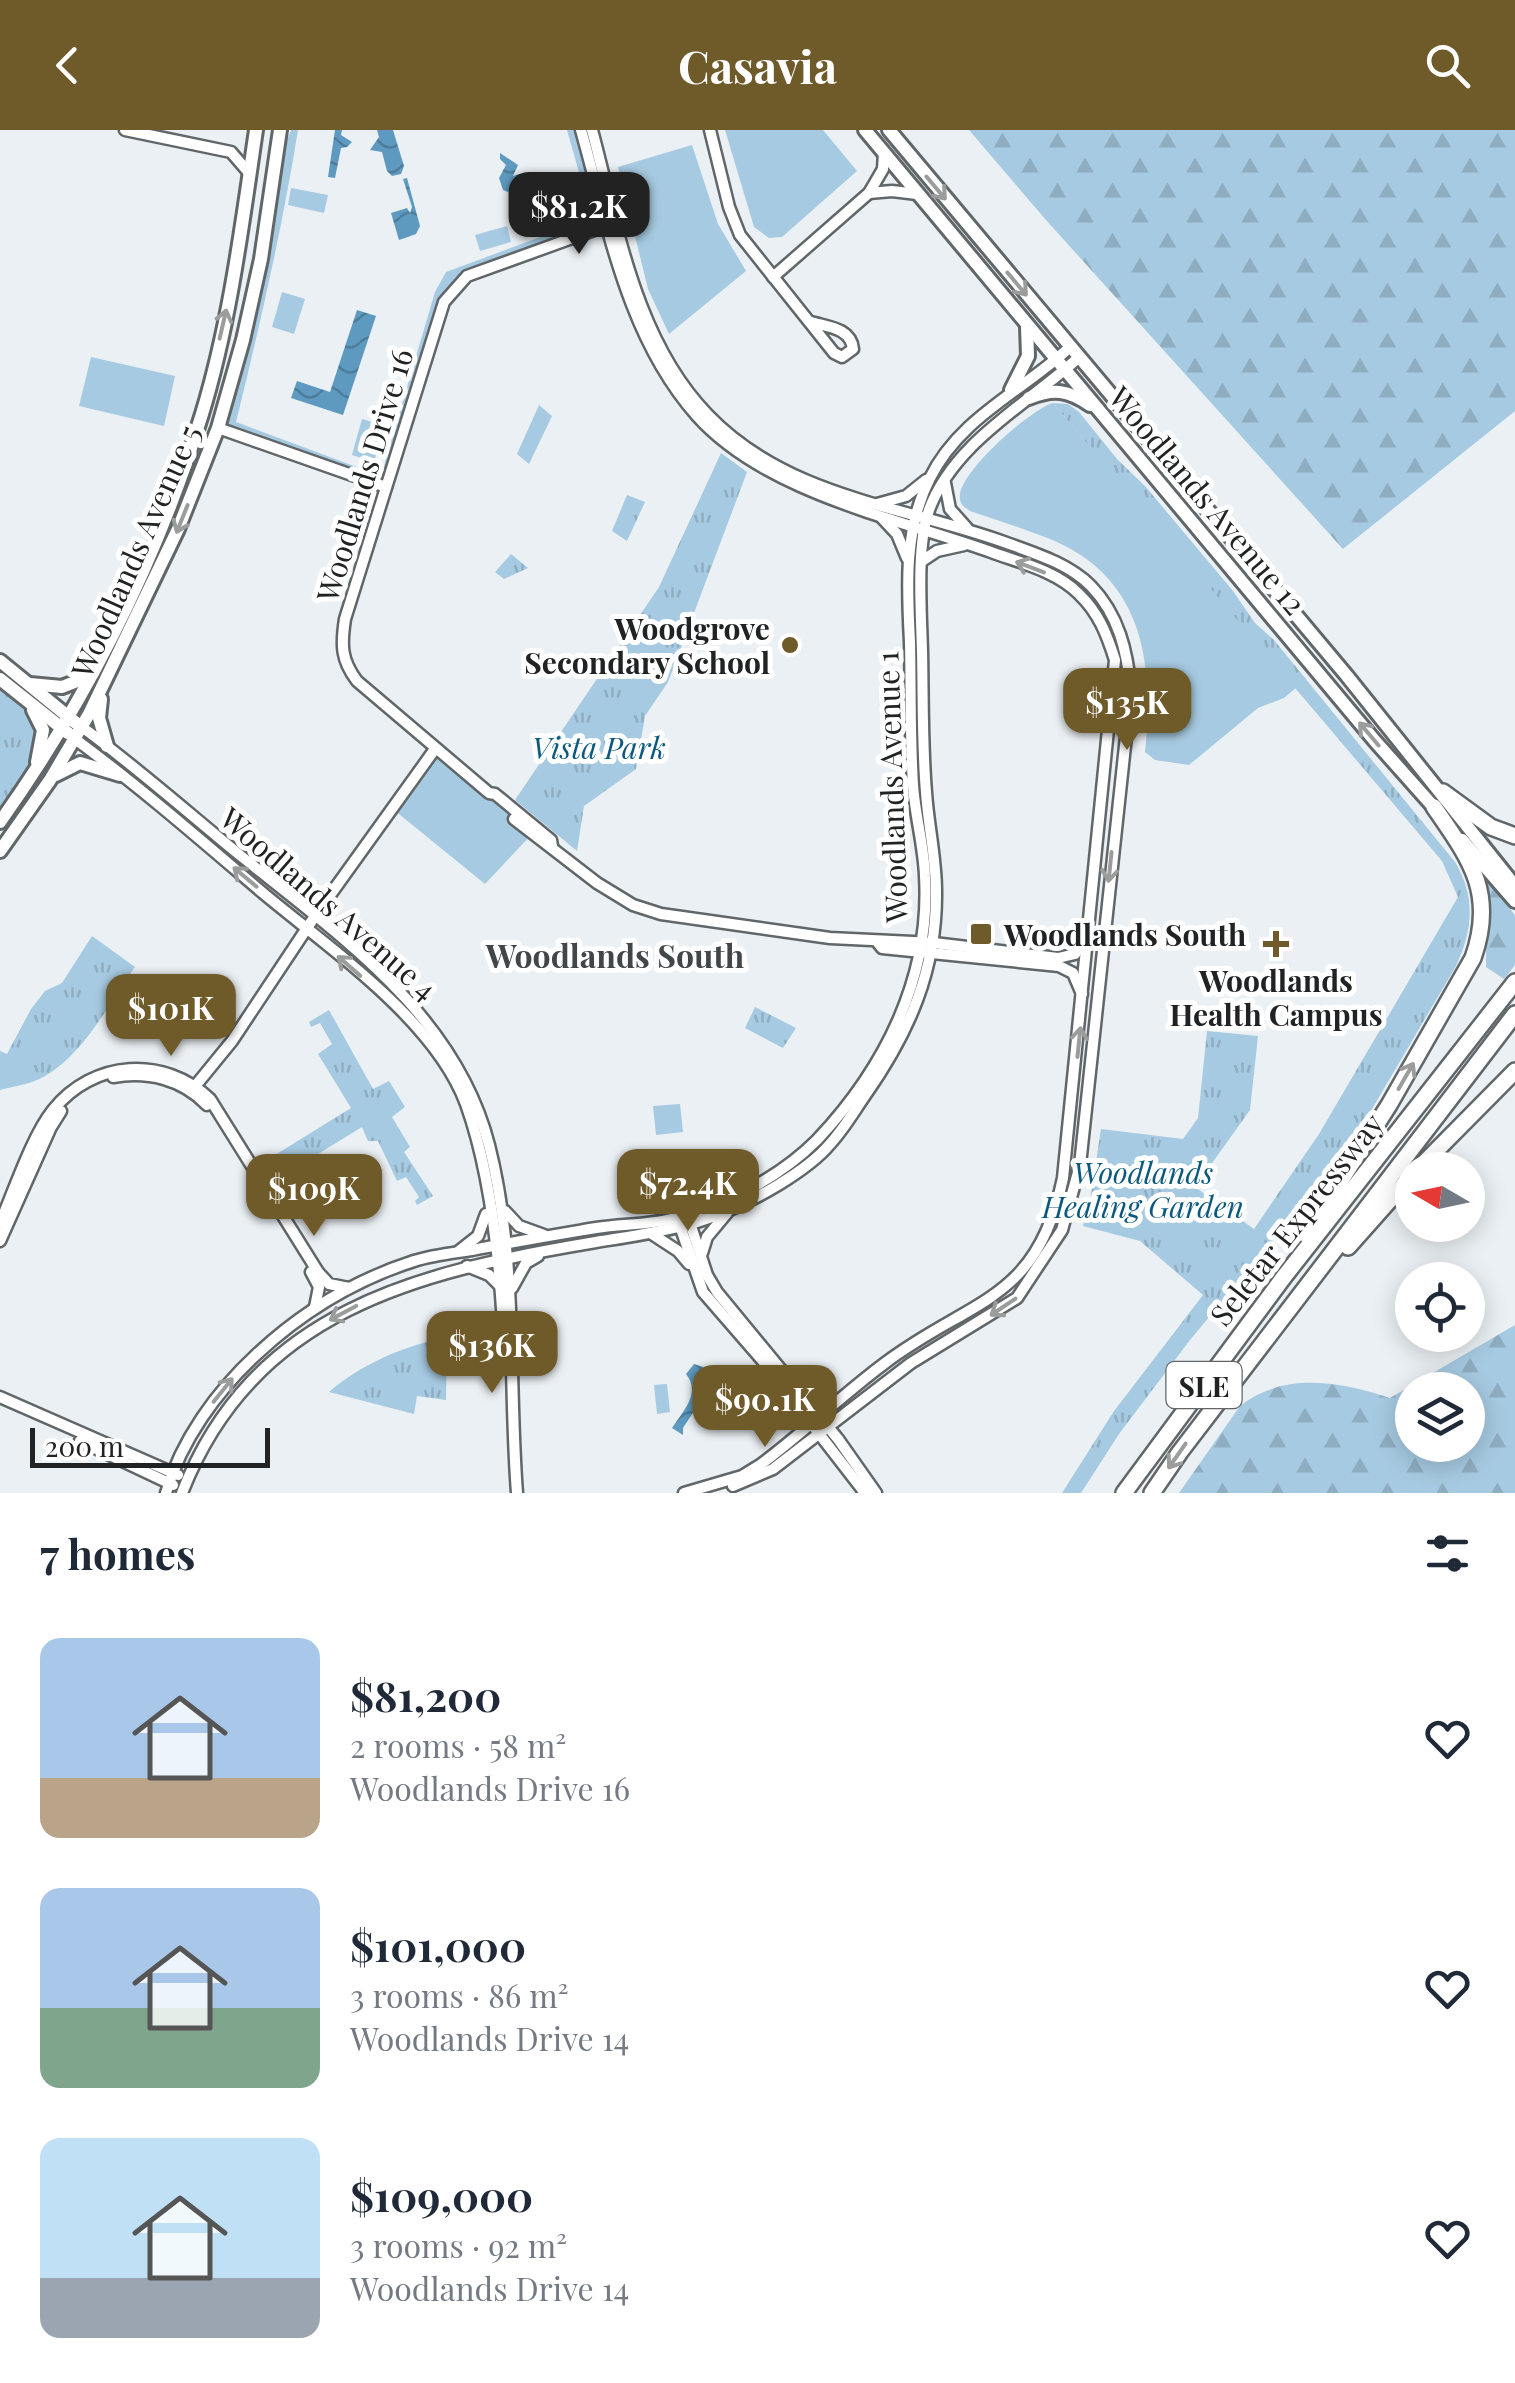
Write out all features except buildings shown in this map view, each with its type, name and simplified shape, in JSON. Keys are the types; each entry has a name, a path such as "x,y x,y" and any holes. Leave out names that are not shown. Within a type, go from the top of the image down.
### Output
{"highway":[{"path":"1442,792 1491,828 1515,836"},
{"path":"1284,1278 1285,1268 1390,1105 1473,958 1481,935 1481,890 1465,852 1434,807"},
{"name":"Seletar Expressway","path":"1124,1493 1284,1278 1515,982"},
{"name":"Seletar Expressway","path":"1152,1493 1514,1015"},
{"path":"1435,1152 1515,1070"},
{"path":"1268,1336 1395,1194"}],"main road":[{"name":"Woodlands Avenue 5","path":"0,851 50,780 106,682 178,529 218,428 264,244 280,130"},
{"name":"Woodlands Avenue 12","path":"865,130 1515,901"},
{"name":"Woodlands Avenue 12","path":"889,130 1442,792 1515,886"},
{"name":"Woodlands Avenue 5","path":"0,822 66,724 132,596 166,514 209,386 233,282 256,134"},
{"path":"1011,390 1028,356 1026,323"},
{"path":"209,386 222,388 233,350 243,340"},
{"path":"1029,398 1061,390 1101,412"},
{"name":"Woodlands Avenue 4","path":"0,661 24,689 79,733"},
{"path":"35,774 43,730 24,689 62,687 90,676"},
{"name":"Woodlands Avenue 4","path":"0,678 24,689"},
{"path":"106,682 99,718 107,746"},
{"path":"50,780 60,770 80,763 120,775"}],"street":[{"path":"125,130 231,152 250,174"},
{"path":"581,130 612,224"},
{"path":"592,130 626,292 652,353 699,418 751,461 815,494 920,522 1068,584 1104,626 1116,660 1064,1178 1052,1218 1035,1252 1005,1290 901,1351 773,1469 714,1493"},
{"path":"701,130 711,136 736,227 747,246 811,322"},
{"path":"231,152 256,134"},
{"path":"773,277 869,193 883,169 884,153"},
{"path":"869,193 918,194"},
{"name":"Woodlands Drive 16","path":"612,224 482,269 453,289 438,320 345,619 342,655 357,681 546,846 552,846 597,883 633,904 660,914 1059,966 1072,973 1083,999"},
{"name":"Woodlands Avenue 1","path":"169,1483 218,1395 271,1341 314,1308 350,1288 416,1260 575,1232 684,1222 727,1213 798,1173 830,1145 889,1062 910,1025 936,889 925,790 920,522 971,449 1074,353"},
{"name":"Woodlands Avenue 1","path":"184,1487 208,1438 231,1405 312,1330 370,1299 421,1278 466,1266 652,1234 684,1222 788,1165 825,1130 880,1057 899,1022 927,947 926,873 913,784 908,561 930,476 974,422 1011,390 1061,364"},
{"path":"218,428 386,487"},
{"path":"875,508 906,496 930,476"},
{"path":"945,482 950,509 970,530"},
{"path":"875,508 897,534 908,561"},
{"path":"684,1493 742,1476 910,1362 1016,1298 1062,1230 1080,1165 1131,690 1128,660 1111,612 1088,583 1054,561 970,530 920,522"},
{"path":"922,561 937,551 970,544"},
{"path":"911,698 922,667"},
{"name":"Woodlands Avenue 4","path":"79,733 107,746 315,916 413,1003 449,1051 482,1119 500,1200 514,1493"},
{"name":"Woodlands Avenue 4","path":"79,733 120,775 308,930 427,1038 465,1102 502,1244"},
{"path":"196,1091 228,1052 315,916 435,748"},
{"name":"Woodlands Drive 16","path":"927,947 1066,958 1083,946 1090,928"},
{"path":"0,1223 47,1118 74,1091 105,1072 130,1067 164,1071 196,1091 227,1122 318,1272 334,1286 350,1288"},
{"path":"0,1242 51,1127 70,1102 108,1078 165,1078 196,1091 222,1126 318,1284 314,1308"},
{"path":"453,1253 478,1236 486,1218 486,1193"},
{"path":"500,1200 510,1220 550,1236"},
{"path":"697,1264 707,1236 727,1213"},
{"path":"684,1222 703,1292 876,1493"},
{"path":"575,1232 578,1239 588,1244"},
{"path":"652,1234 697,1264"},
{"path":"506,1300 526,1264 543,1252"},
{"path":"466,1266 494,1279 506,1300"},
{"path":"0,1400 184,1487"},
{"path":"819,1426 865,1493"}],"green space":[{"path":"291,130 298,130 285,204 236,422 381,476 435,292 446,272 592,218 567,130 581,130 606,225 482,269 442,299 386,487 220,431 227,421"},
{"path":"725,130 823,130 857,171 782,237 769,238 754,227"},
{"path":"969,130 1515,130 1515,411 1343,549"},
{"path":"692,145 718,224 746,271 669,334 648,289 618,167"},
{"path":"291,188 328,195 324,213 288,205"},
{"path":"507,226 511,242 480,251 475,235"},
{"path":"282,292 305,299 294,334 272,327"},
{"path":"91,357 175,376 164,426 79,406"},
{"path":"1053,403 1297,687 1284,698 1258,708 1189,765 1155,760 1145,752 1144,659 1126,604 1109,580 1086,559 1057,542 970,511 961,501 962,488 981,460 1013,430"},
{"name":"Woodlands Healing Garden","path":"1053,403 1068,404 1079,412 1233,591 1255,623 1274,640 1455,862 1466,888 1470,913 1456,966 1362,1126 1329,1173 1190,1340 1119,1434 1081,1493 1062,1493 1114,1411 1203,1295 1140,1241 1083,1226 1101,1129 1183,1139 1198,1118 1207,1031 1258,1036 1250,1110 1195,1187 1254,1229 1319,1134 1458,897 1442,861"},
{"path":"539,405 552,416 529,464 517,454"},
{"path":"362,419 385,426 374,462 352,455"},
{"name":"Vista Park","path":"721,453 747,472 668,682 645,716 636,769 584,806 577,851 515,800 659,587"},
{"path":"627,495 645,502 627,541 612,531"},
{"path":"511,554 528,568 504,579 495,572"},
{"path":"0,679 42,724 35,774 0,821"},
{"path":"435,750 532,834 485,884 394,810"},
{"path":"1487,880 1515,915 1515,965 1504,979 1486,967"},
{"path":"92,936 135,967 84,1041 59,1066 35,1081 0,1090 0,1051 7,1054 31,1009 45,991 62,983"},
{"path":"755,1007 796,1028 783,1048 745,1028"},
{"path":"329,1010 373,1089 389,1081 405,1107 392,1117 410,1147 404,1152 433,1196 417,1205 419,1197 406,1177 397,1181 378,1141 368,1141 362,1127 287,1173 275,1155 351,1108 318,1054 332,1044 320,1023 311,1027 309,1022"},
{"path":"680,1104 683,1132 656,1135 653,1106"},
{"path":"1515,1325 1515,1493 1179,1493 1240,1406 1257,1395 1294,1384 1352,1388 1390,1398 1395,1395 1395,1462 1485,1462 1485,1372 1435,1372 1469,1352 1485,1352 1485,1343"},
{"path":"444,1338 446,1400 417,1396 414,1414 329,1392 383,1358"},
{"path":"667,1384 670,1412 657,1414 654,1385"}],"water":[{"path":"335,130 342,130 341,135 352,142 341,148 335,178 328,177"},
{"path":"377,130 393,130 404,166 401,174 392,176 382,152 370,150 379,137"},
{"path":"500,153 518,165 513,176 519,174 523,178 508,192 503,190 499,178 506,165"},
{"path":"407,178 420,226 416,234 399,240 391,213 407,208 410,213 412,207 403,179"},
{"path":"357,310 376,316 343,415 291,398 297,381 330,392"},
{"path":"694,1364 703,1367 713,1382 683,1428 683,1435 672,1428 689,1401 692,1388 686,1374"}],"place":[{"name":"Woodgrove Secondary School","path":"790,645"},
{"name":"Woodlands South","path":"981,934"},
{"name":"Woodlands Health Campus","path":"1276,944"}],"district":[{"name":"Woodlands South","path":"615,954"}]}
